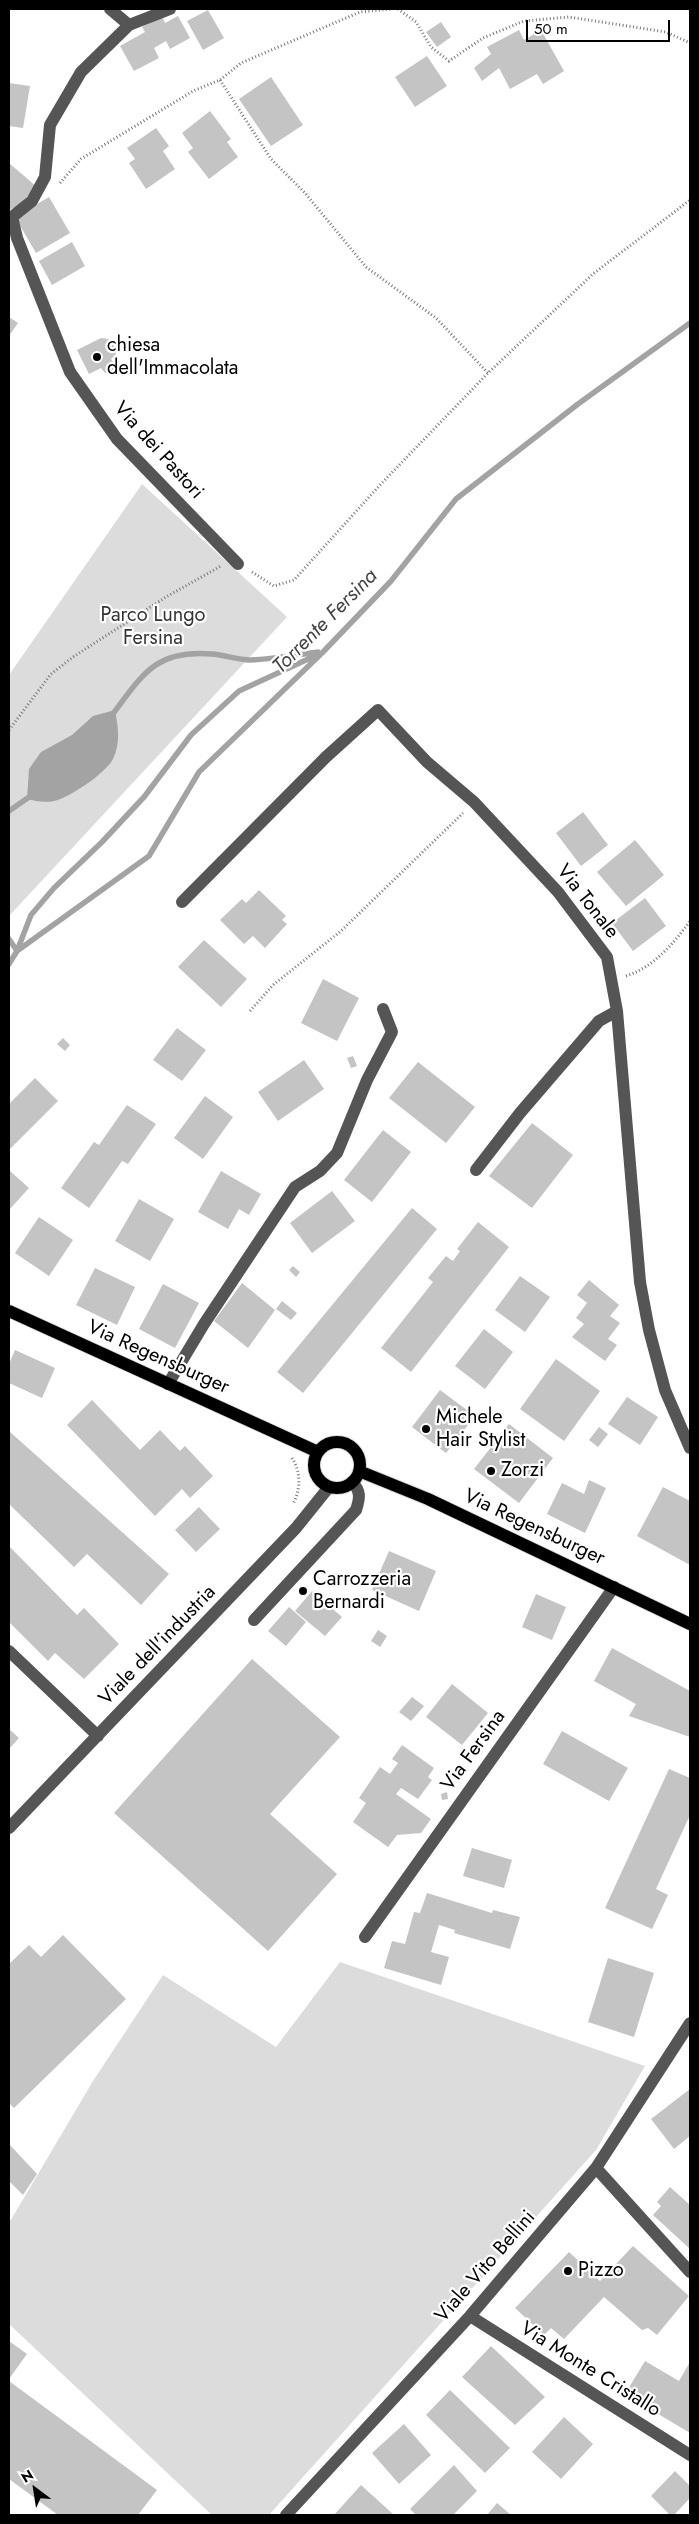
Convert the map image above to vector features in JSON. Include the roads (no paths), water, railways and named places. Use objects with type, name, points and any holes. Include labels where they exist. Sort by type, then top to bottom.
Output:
[{"type":"main road","name":"Via Regensburger","points":[[9,1310],[318,1452]]},
{"type":"main road","points":[[330,1443],[344,1443],[355,1452],[360,1465],[355,1477],[341,1488],[329,1487],[320,1481],[316,1474],[315,1459],[318,1452],[330,1443]]},
{"type":"main road","name":"Via Regensburger","points":[[355,1477],[428,1499],[614,1586],[690,1624]]},
{"type":"street","points":[[110,9],[129,25]]},
{"type":"street","points":[[10,216],[32,201],[45,177],[50,125],[81,72],[129,25],[170,9]]},
{"type":"street","name":"Via dei Pastori","points":[[10,216],[70,372],[117,439],[238,564]]},
{"type":"street","name":"Via Tonale","points":[[182,902],[326,757],[378,710],[427,762],[474,802],[558,892],[591,934],[606,957],[617,1011],[640,1282],[649,1330],[665,1390],[690,1448]]},
{"type":"street","points":[[168,1384],[204,1324],[295,1188],[320,1171],[337,1153],[367,1080],[392,1032],[383,1009]]},
{"type":"street","points":[[476,1170],[520,1114],[599,1021],[617,1011]]},
{"type":"street","points":[[254,1620],[356,1510],[360,1498],[355,1477]]},
{"type":"street","name":"Viale dell'industria","points":[[9,1828],[296,1528],[329,1487]]},
{"type":"street","name":"Via Fersina","points":[[365,1936],[614,1586]]},
{"type":"street","points":[[9,1651],[98,1736]]},
{"type":"street","name":"Viale Vito Bellini","points":[[286,2515],[470,2316],[596,2168],[690,2023]]},
{"type":"street","points":[[596,2168],[690,2272]]},
{"type":"street","name":"Via Monte Cristallo","points":[[470,2316],[690,2455]]},
{"type":"waterway","name":"Torrente Fersina","points":[[9,964],[17,951],[149,856],[199,772],[323,652],[391,581],[456,499],[578,404],[690,323]]},
{"type":"waterway","points":[[112,715],[142,676],[164,660],[177,656],[212,654],[250,660],[318,652]]},
{"type":"waterway","points":[[17,951],[31,915],[54,888],[102,842],[144,797],[191,735],[239,691],[319,654]]},
{"type":"waterway","points":[[9,811],[32,795]]},
{"type":"waterway","points":[[9,939],[17,951]]},
{"type":"place","name":"chiesa dell'Immacolata","points":[[97,357]]},
{"type":"place","name":"Michele Hair Stylist","points":[[426,1429]]},
{"type":"place","name":"Zorzi","points":[[491,1471]]},
{"type":"place","name":"Carrozzeria Bernardi","points":[[303,1591]]},
{"type":"place","name":"Pizzo","points":[[568,2271]]},
{"type":"park label","name":"Parco Lungo Fersina","points":[[153,628]]}]
